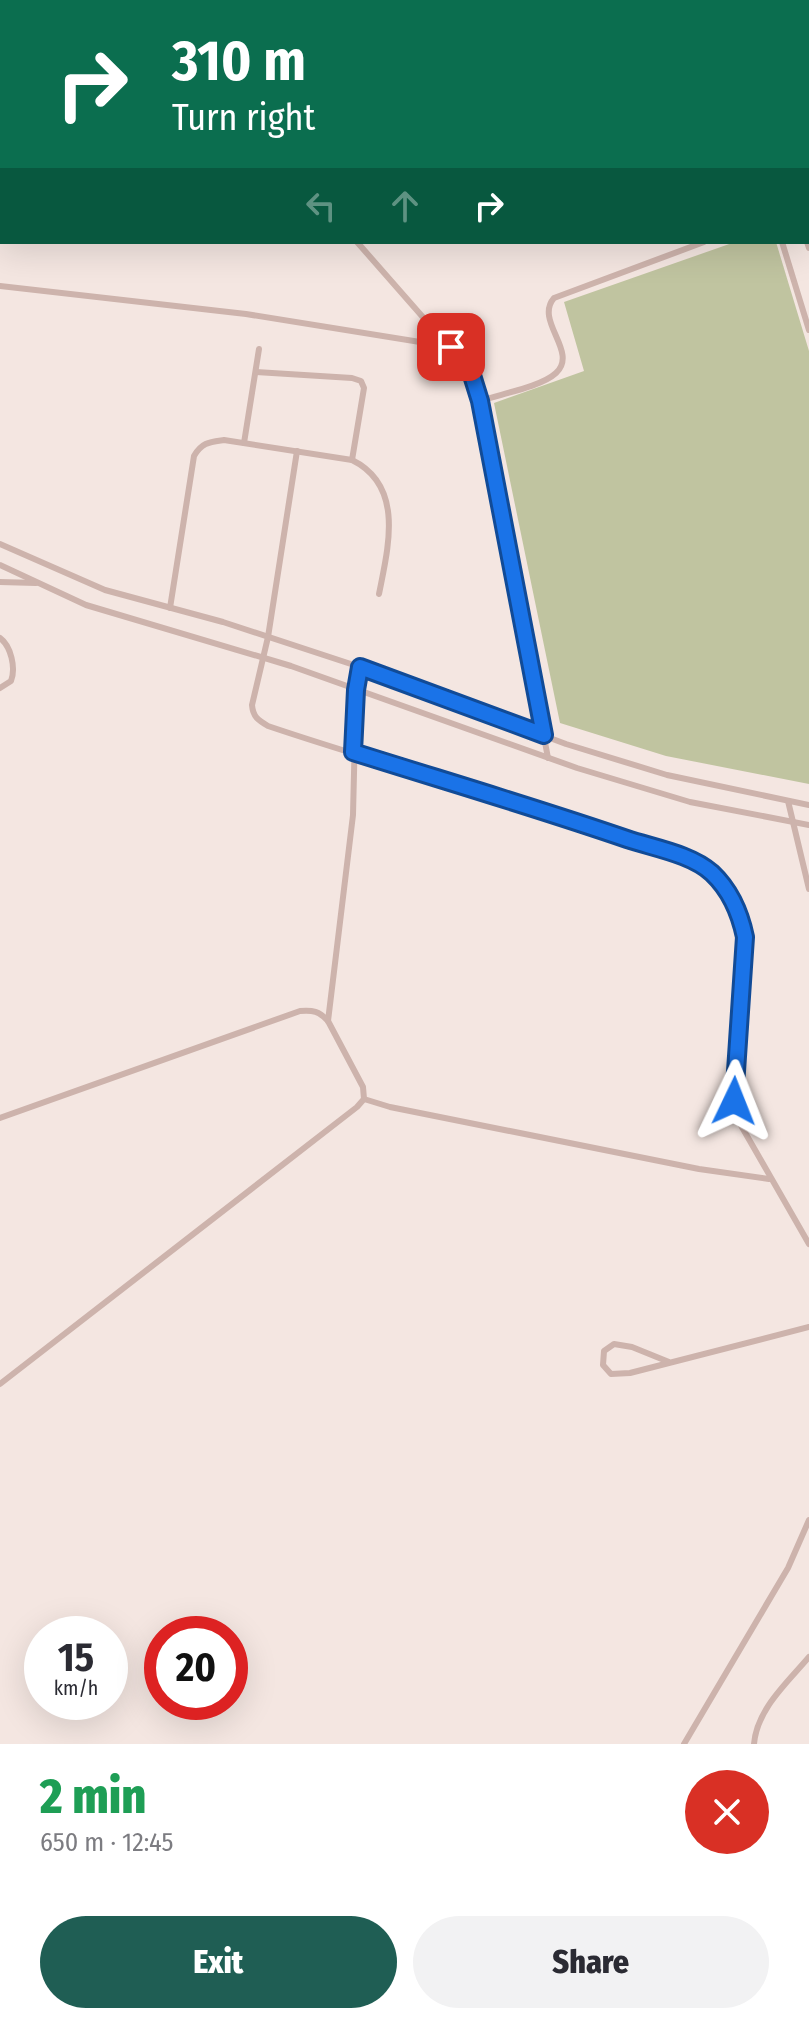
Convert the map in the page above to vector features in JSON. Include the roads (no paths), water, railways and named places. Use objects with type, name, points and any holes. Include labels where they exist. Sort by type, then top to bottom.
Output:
[{"type":"lane","points":[[359,244],[471,372],[480,401],[548,758]]},
{"type":"lane","points":[[480,401],[547,379],[562,365],[562,355],[547,314],[554,298],[699,244]]},
{"type":"lane","points":[[783,244],[809,330]]},
{"type":"lane","points":[[0,286],[246,314],[451,347]]},
{"type":"lane","points":[[244,443],[259,349]]},
{"type":"lane","points":[[256,372],[361,381],[364,388],[352,460]]},
{"type":"lane","points":[[170,608],[194,456],[200,446],[224,440],[352,460],[365,468],[378,481],[391,523],[379,594]]},
{"type":"lane","points":[[297,451],[268,637],[252,713],[268,726],[587,825],[695,862],[711,873],[729,894],[741,917],[745,937],[734,1101],[739,1122],[809,1244]]},
{"type":"lane","points":[[0,544],[105,590],[360,667],[544,735],[667,775],[809,805]]},
{"type":"lane","points":[[0,565],[86,605],[263,658],[548,758],[677,798],[809,825]]},
{"type":"lane","points":[[0,582],[40,583]]},
{"type":"lane","points":[[0,638],[8,646],[14,671],[11,681],[0,688]]},
{"type":"lane","points":[[328,1021],[353,815],[353,752],[360,667]]},
{"type":"lane","points":[[788,801],[809,889]]},
{"type":"lane","points":[[0,1118],[300,1011],[320,1012],[328,1021],[363,1087],[364,1099],[237,1202],[0,1384]]},
{"type":"lane","points":[[364,1099],[390,1107],[699,1169],[769,1179]]},
{"type":"lane","points":[[669,1362],[632,1347],[614,1344],[604,1351],[603,1365],[611,1374],[630,1373],[809,1327]]},
{"type":"lane","points":[[684,1744],[788,1568],[809,1520]]},
{"type":"lane","points":[[754,1744],[755,1729],[761,1716],[809,1657]]}]
